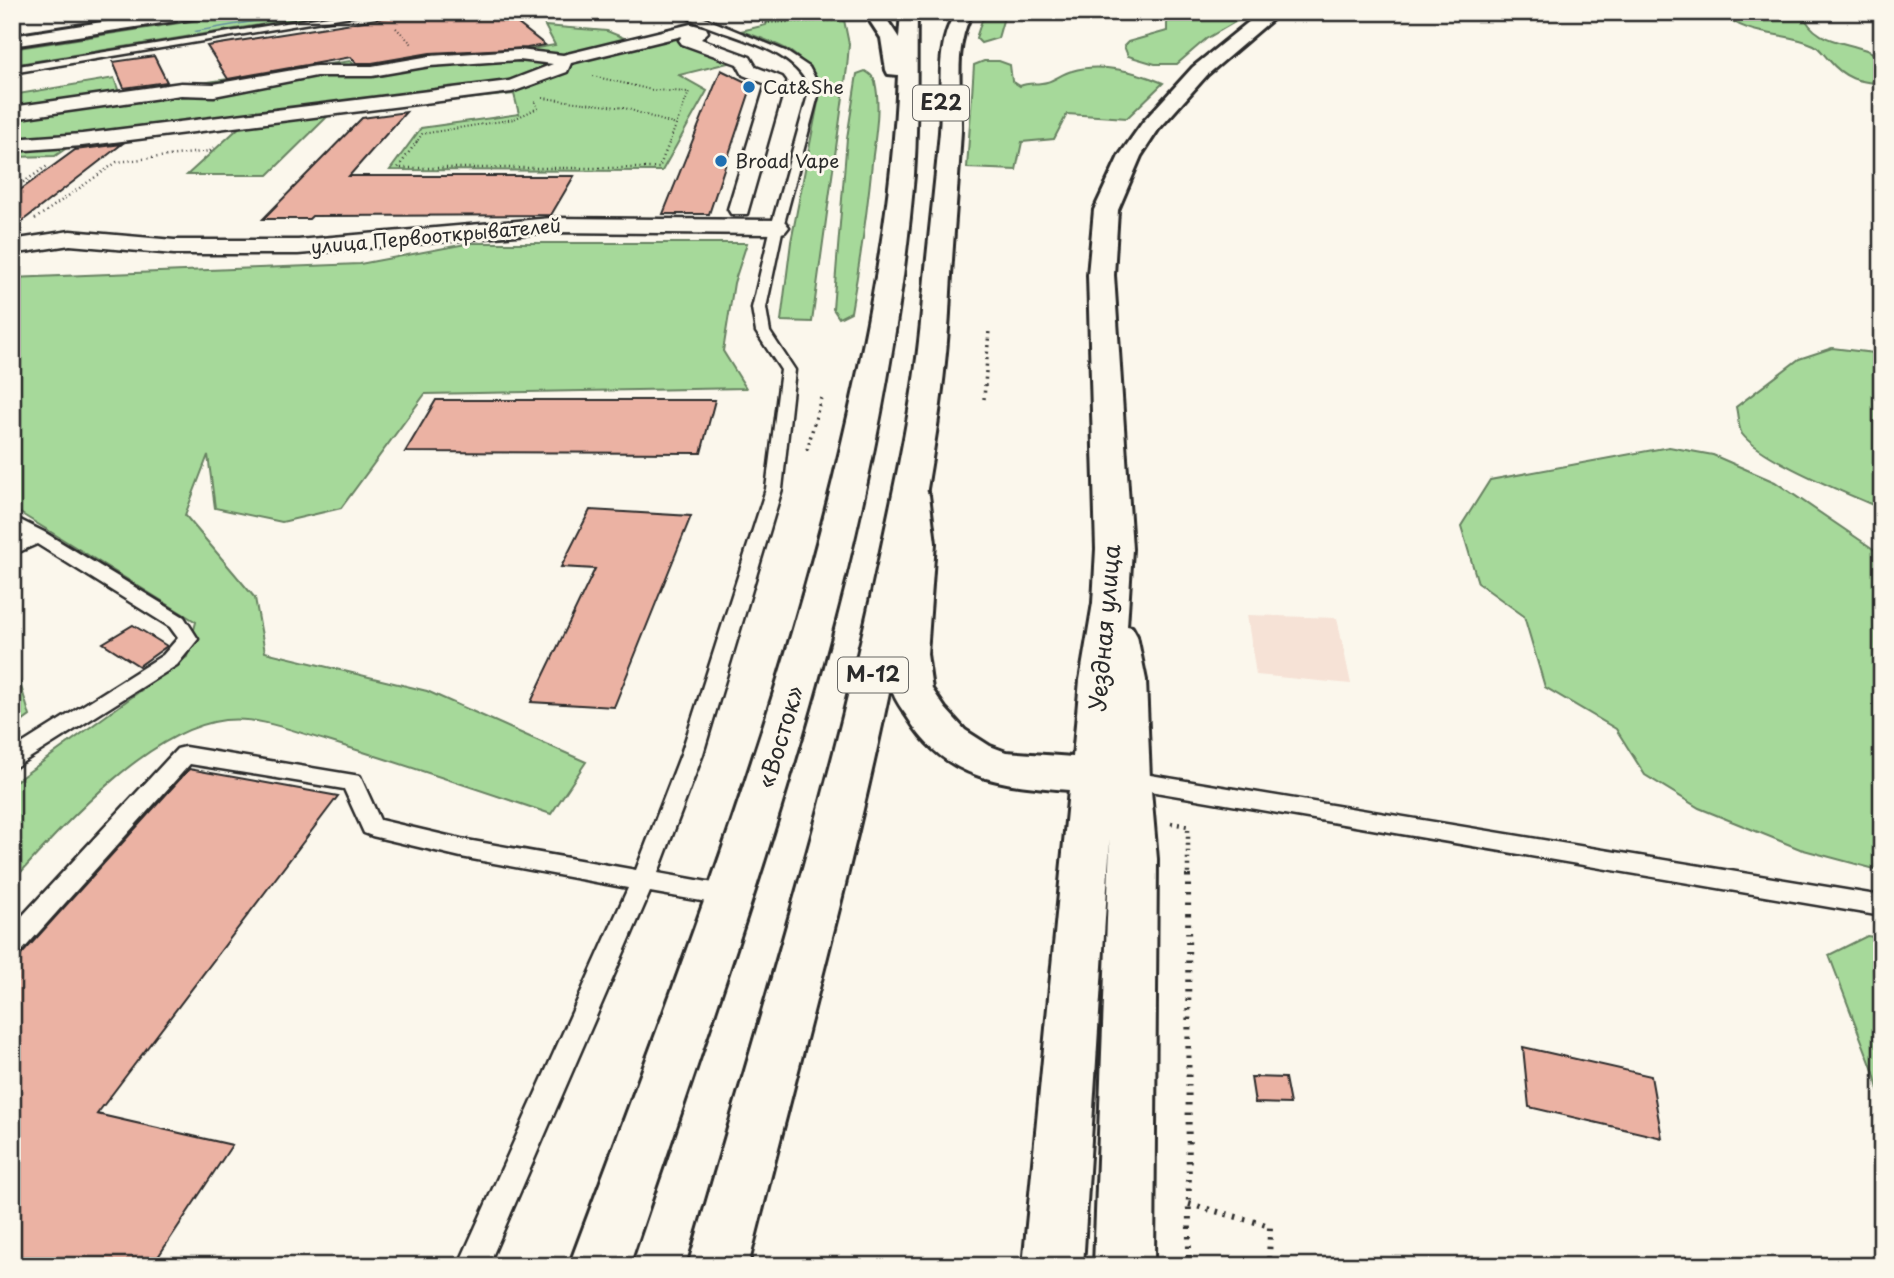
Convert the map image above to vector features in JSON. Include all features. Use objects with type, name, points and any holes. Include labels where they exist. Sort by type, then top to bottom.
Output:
[{"type":"main road","points":[[12,33],[152,12]]},
{"type":"main road","points":[[12,41],[203,12]]},
{"type":"main road","points":[[873,12],[886,27],[895,47],[895,124],[900,192]]},
{"type":"main road","points":[[900,192],[909,12]]},
{"type":"main road","name":"E22","points":[[939,12],[943,194]]},
{"type":"main road","points":[[943,194],[950,132],[953,34],[965,12]]},
{"type":"main road","name":"Уездная улица","points":[[1111,777],[1126,680],[1112,603],[1114,549],[1101,275],[1106,210],[1130,156],[1150,126],[1200,71],[1273,12]]},
{"type":"main road","name":"«Восток»","points":[[599,1266],[730,896],[808,645],[856,450],[900,192]]},
{"type":"main road","name":"М-12","points":[[718,1266],[844,796],[880,648],[911,487],[934,344],[943,194]]},
{"type":"main road","points":[[911,487],[917,543],[907,654],[912,691],[930,719],[950,741],[975,757],[1003,768],[1111,777]]},
{"type":"main road","points":[[1053,1266],[1111,777]]},
{"type":"main road","points":[[1111,777],[1134,859],[1124,1266]]},
{"type":"street","points":[[12,145],[82,140],[512,86],[562,64],[691,29],[700,32],[688,40],[744,61],[749,71],[776,81],[739,209]]},
{"type":"street","points":[[214,90],[316,71],[372,71],[430,61],[519,55],[562,64]]},
{"type":"street","points":[[12,113],[181,89],[368,104]]},
{"type":"street","name":"улица Первооткрывателей","points":[[14,245],[70,238],[174,247],[298,247],[551,225],[777,226]]},
{"type":"lane","points":[[12,71],[371,12]]},
{"type":"lane","points":[[473,1266],[644,879],[692,754],[774,489],[788,370],[763,332],[759,308],[777,226],[815,88],[806,69],[782,53],[682,12]]},
{"type":"lane","points":[[12,521],[177,622],[188,639],[170,660],[12,761]]},
{"type":"lane","points":[[12,550],[37,536]]},
{"type":"lane","points":[[12,944],[185,755],[352,782],[372,827],[461,848],[730,896]]},
{"type":"lane","points":[[1111,777],[1882,906]]},
{"type":"path","points":[[705,23],[849,20]]},
{"type":"path","points":[[562,64],[652,90],[689,92],[676,125],[659,168],[398,168],[422,134],[514,119],[538,108],[534,97],[625,108],[676,125]]},
{"type":"path","points":[[34,220],[117,162],[210,151],[241,120]]},
{"type":"path","points":[[984,399],[989,330]]},
{"type":"path","points":[[807,450],[822,394]]},
{"type":"path","points":[[1189,1205],[1270,1227],[1269,1266]]},
{"type":"shaded area","points":[[1247,615],[1337,618],[1351,684],[1256,675]]},
{"type":"green space","points":[[250,12],[340,12],[12,65],[12,49]]},
{"type":"green space","points":[[773,12],[863,12],[869,18],[844,20],[849,44],[847,68],[812,322],[781,321],[791,242],[821,87],[797,56],[778,45],[741,31],[766,25]]},
{"type":"green space","points":[[1176,12],[1252,12],[1206,39],[1177,64],[1155,64],[1128,56],[1124,46],[1128,42],[1167,31],[1167,18]]},
{"type":"green space","points":[[1722,12],[1802,12],[1808,24],[1827,38],[1861,48],[1882,59],[1882,83],[1852,78],[1840,71],[1814,45],[1742,26]]},
{"type":"green space","points":[[1004,17],[998,38],[981,43],[976,38],[982,20]]},
{"type":"green space","points":[[545,26],[607,31],[641,45],[674,38],[732,62],[679,75],[707,91],[662,171],[390,170],[421,128],[519,114],[514,94],[331,113],[268,175],[187,175],[244,123],[74,143],[55,156],[12,157],[12,95],[114,78],[120,95],[350,61],[361,70],[413,61],[383,31],[483,37],[502,54],[555,45]]},
{"type":"green space","points":[[984,61],[999,61],[1010,65],[1012,81],[1020,86],[1047,82],[1083,68],[1130,72],[1163,83],[1127,118],[1067,114],[1054,139],[1022,142],[1016,170],[967,168],[974,65]]},
{"type":"green space","points":[[865,71],[875,82],[876,133],[851,312],[839,318],[833,309],[847,138],[857,74]]},
{"type":"green space","points":[[471,243],[747,243],[734,283],[723,351],[746,388],[425,394],[341,508],[282,522],[215,508],[208,455],[185,515],[255,598],[265,652],[427,691],[586,762],[551,814],[277,726],[251,720],[225,720],[196,727],[166,741],[137,761],[81,809],[12,882],[12,784],[187,657],[196,622],[12,508],[12,278],[360,264]]},
{"type":"green space","points":[[1832,348],[1882,354],[1882,509],[1807,476],[1768,455],[1752,444],[1740,428],[1736,407],[1799,359]]},
{"type":"green space","points":[[1669,447],[1713,455],[1775,482],[1882,555],[1882,871],[1800,849],[1699,808],[1645,775],[1616,729],[1545,687],[1524,616],[1478,583],[1461,526],[1490,480]]},
{"type":"green space","points":[[12,668],[16,670],[30,716],[12,729]]},
{"type":"green space","points":[[1867,936],[1882,938],[1882,1106],[1874,1073],[1829,955]]},
{"type":"building","points":[[421,12],[503,12],[545,45],[430,53],[372,63],[356,63],[351,57],[228,79],[207,46]]},
{"type":"building","points":[[154,56],[167,82],[124,88],[113,62]]},
{"type":"building","points":[[721,70],[752,85],[709,214],[663,214]]},
{"type":"building","points":[[406,112],[349,176],[574,176],[551,215],[312,216],[309,219],[263,219],[362,118]]},
{"type":"building","points":[[122,144],[12,229],[12,196],[75,150]]},
{"type":"building","points":[[436,400],[715,400],[701,453],[405,452]]},
{"type":"building","points":[[590,510],[691,516],[614,707],[531,702],[595,569],[561,567]]},
{"type":"building","points":[[133,625],[167,646],[139,666],[103,643]]},
{"type":"building","points":[[189,769],[338,796],[97,1114],[232,1145],[152,1266],[12,1266],[12,965]]},
{"type":"building","points":[[1523,1047],[1651,1076],[1662,1138],[1529,1107]]},
{"type":"building","points":[[1251,1077],[1285,1078],[1290,1104],[1255,1103]]},
{"type":"waterway","points":[[196,31],[310,12]]},
{"type":"place","name":"Cat&She","points":[[749,87]]},
{"type":"place","name":"Broad Vape","points":[[721,161]]}]
